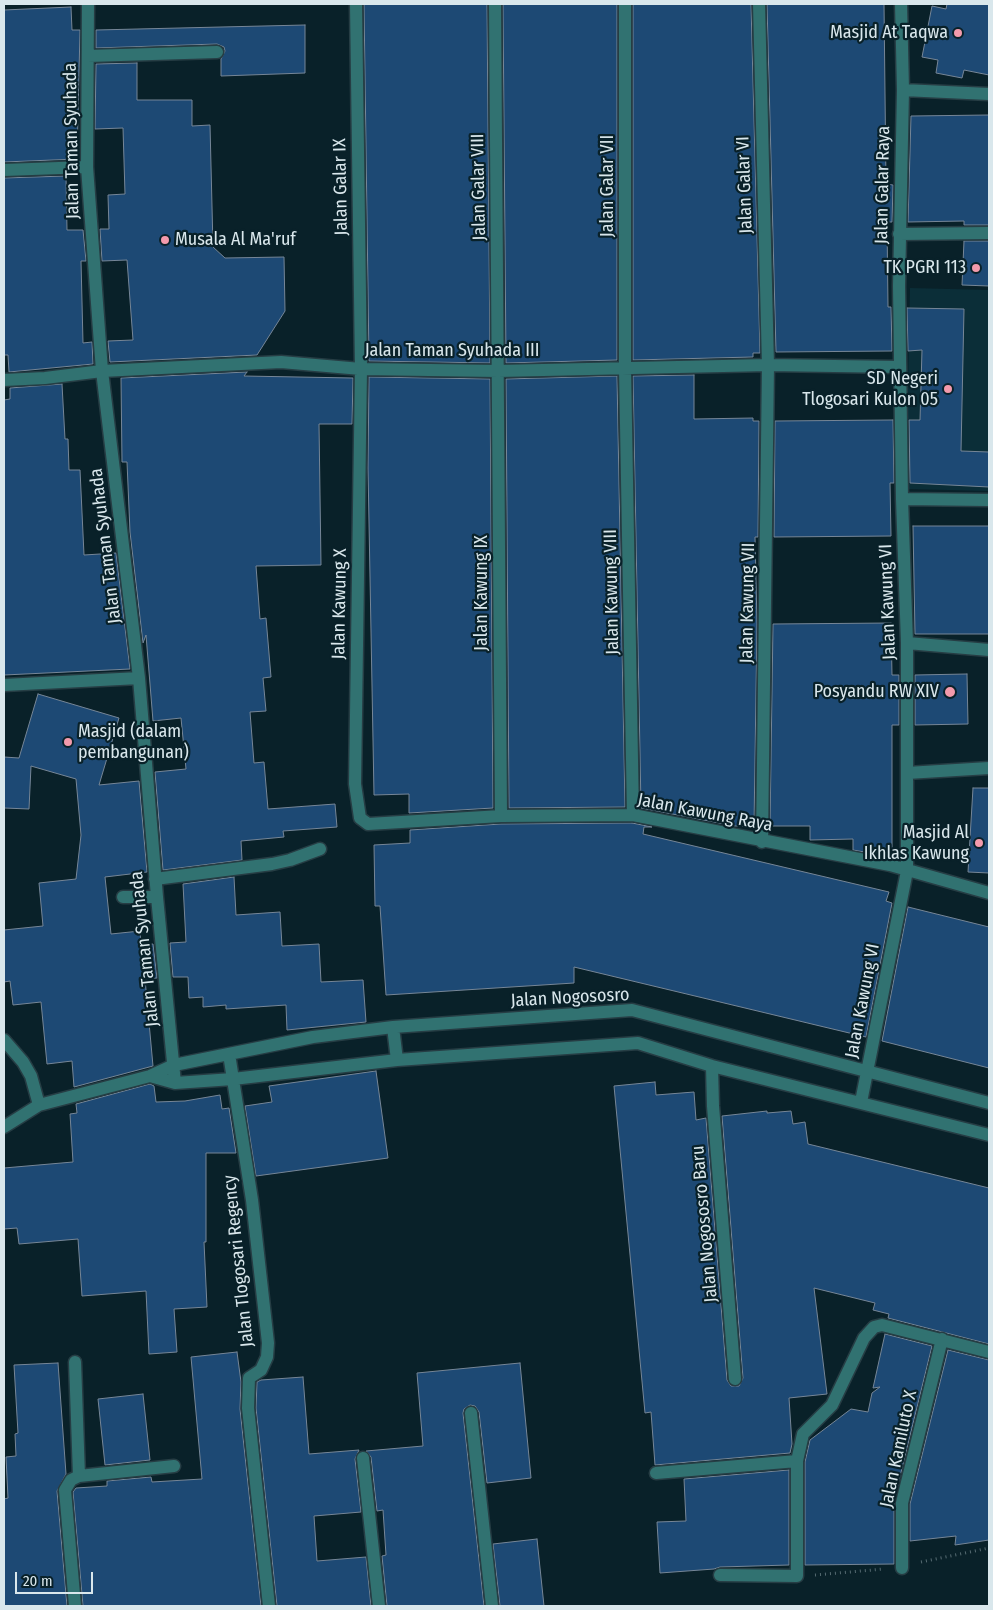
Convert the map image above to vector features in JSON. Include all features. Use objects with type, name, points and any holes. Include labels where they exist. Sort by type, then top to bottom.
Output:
[{"type":"street","name":"Jalan Taman Syuhada","points":[[88,4],[87,168],[102,371],[139,678],[156,897],[175,1083]]},
{"type":"street","name":"Jalan Galar IX","points":[[356,4],[361,369]]},
{"type":"street","name":"Jalan Galar VIII","points":[[495,4],[498,371]]},
{"type":"street","name":"Jalan Galar VII","points":[[625,4],[625,368]]},
{"type":"street","name":"Jalan Galar VI","points":[[759,4],[768,365]]},
{"type":"street","name":"Jalan Galar Raya","points":[[900,367],[899,234],[903,90],[901,4]]},
{"type":"street","points":[[88,56],[217,52]]},
{"type":"street","points":[[903,90],[989,94]]},
{"type":"street","points":[[4,170],[87,168]]},
{"type":"street","points":[[899,234],[989,233]]},
{"type":"street","name":"Jalan Taman Syuhada III","points":[[4,380],[46,378],[102,371],[281,362],[361,369],[498,371],[768,365],[900,367]]},
{"type":"street","name":"Jalan Kawung VII","points":[[762,842],[768,365]]},
{"type":"street","name":"Jalan Kawung VI","points":[[861,1102],[907,871],[907,643],[900,367]]},
{"type":"street","name":"Jalan Kawung VIII","points":[[625,368],[633,815]]},
{"type":"street","name":"Jalan Kawung X","points":[[361,369],[355,784],[360,818],[368,824],[378,824]]},
{"type":"street","name":"Jalan Kawung IX","points":[[498,371],[501,816]]},
{"type":"street","points":[[902,499],[989,500]]},
{"type":"street","points":[[907,643],[989,650]]},
{"type":"street","points":[[4,685],[139,678]]},
{"type":"street","points":[[907,773],[989,768]]},
{"type":"street","name":"Jalan Kawung Raya","points":[[378,824],[501,816],[633,815],[762,842],[890,865],[989,892]]},
{"type":"street","points":[[155,879],[272,864],[320,850]]},
{"type":"street","points":[[123,897],[156,897]]},
{"type":"street","name":"Jalan Nogososro","points":[[4,1127],[38,1105],[150,1076],[174,1065],[314,1037],[393,1027],[632,1010],[989,1103]]},
{"type":"street","points":[[393,1027],[397,1060]]},
{"type":"street","points":[[4,1040],[24,1062],[33,1084],[38,1105]]},
{"type":"street","points":[[150,1076],[175,1083],[233,1079],[397,1060],[638,1043],[712,1066],[989,1135]]},
{"type":"street","name":"Jalan Tlogosari Regency","points":[[229,1054],[252,1200],[268,1343],[267,1356],[261,1370],[249,1378],[248,1408],[269,1606]]},
{"type":"street","name":"Jalan Nogososro Baru","points":[[712,1066],[713,1106],[735,1379]]},
{"type":"street","points":[[720,1575],[797,1576],[797,1461],[803,1434],[832,1405],[864,1338],[874,1327],[882,1325],[989,1352]]},
{"type":"street","name":"Jalan Kamiluto X","points":[[902,1568],[902,1503],[942,1339]]},
{"type":"street","points":[[75,1362],[79,1476]]},
{"type":"street","points":[[471,1413],[492,1606]]},
{"type":"street","points":[[363,1458],[379,1606]]},
{"type":"street","points":[[656,1473],[797,1461]]},
{"type":"street","points":[[75,1606],[65,1490],[71,1480],[79,1476],[174,1466]]},
{"type":"shaded area","name":"SD Negeri Tlogosari Kulon 05","points":[[910,288],[989,290],[989,491],[906,489]]},
{"type":"building","points":[[364,4],[487,4],[490,363],[369,361]]},
{"type":"building","points":[[503,4],[617,4],[617,360],[506,363]]},
{"type":"building","points":[[633,4],[751,4],[760,353],[753,353],[753,357],[633,360]]},
{"type":"building","points":[[767,4],[884,4],[886,184],[893,185],[892,222],[887,222],[888,307],[891,307],[892,351],[776,352]]},
{"type":"building","name":"Masjid At Taqwa","points":[[947,4],[989,4],[989,75],[964,70],[962,78],[936,73],[938,60],[922,57],[932,6],[946,9]]},
{"type":"building","points":[[71,7],[72,30],[80,30],[77,159],[4,162],[4,10]]},
{"type":"building","points":[[305,25],[305,73],[221,76],[221,59],[225,51],[224,47],[217,44],[96,48],[96,30]]},
{"type":"building","points":[[137,63],[137,100],[192,100],[192,126],[210,125],[213,247],[225,258],[284,257],[285,311],[257,355],[110,362],[108,341],[133,340],[127,260],[102,261],[100,229],[109,229],[108,195],[125,194],[123,128],[95,129],[96,64]]},
{"type":"building","points":[[989,115],[989,225],[964,225],[964,221],[908,222],[911,116]]},
{"type":"building","points":[[66,176],[67,230],[83,230],[86,261],[81,261],[83,343],[92,342],[93,364],[9,372],[8,355],[4,355],[4,178]]},
{"type":"building","name":"TK PGRI 113","points":[[964,241],[989,241],[989,286],[962,285]]},
{"type":"building","points":[[907,308],[964,309],[961,451],[989,452],[989,487],[910,483],[909,420],[920,420],[922,350],[908,351]]},
{"type":"building","points":[[247,372],[244,376],[353,378],[352,424],[319,424],[321,565],[256,566],[260,619],[266,618],[271,677],[263,678],[266,711],[250,712],[254,763],[264,762],[268,809],[335,804],[337,827],[283,831],[284,837],[241,841],[242,860],[163,870],[155,772],[186,769],[181,718],[153,721],[146,635],[143,643],[130,532],[127,462],[122,462],[121,378]]},
{"type":"building","points":[[694,375],[694,419],[753,418],[753,421],[759,421],[758,537],[755,537],[757,624],[754,826],[735,826],[641,808],[633,376]]},
{"type":"building","points":[[617,376],[625,807],[509,808],[506,379]]},
{"type":"building","points":[[369,377],[490,379],[493,808],[409,813],[409,794],[374,795],[368,468]]},
{"type":"building","points":[[62,384],[65,439],[68,439],[69,470],[80,470],[84,555],[116,553],[130,669],[4,675],[4,400],[10,399],[10,388]]},
{"type":"building","points":[[893,420],[894,483],[890,483],[891,536],[774,537],[775,421]]},
{"type":"building","points":[[913,526],[989,526],[989,634],[915,634]]},
{"type":"building","points":[[891,623],[892,675],[899,675],[899,725],[892,725],[892,852],[870,853],[853,850],[853,839],[810,840],[810,826],[770,826],[773,624]]},
{"type":"building","points":[[967,674],[968,724],[915,725],[915,675]]},
{"type":"building","points":[[38,694],[119,718],[99,785],[139,781],[147,872],[105,877],[111,934],[140,931],[141,945],[153,944],[157,978],[145,979],[153,1066],[74,1087],[72,1061],[47,1064],[41,1002],[13,1005],[10,981],[4,982],[4,930],[43,926],[39,883],[76,879],[81,835],[76,779],[31,766],[29,809],[4,808],[4,757],[19,758]]},
{"type":"building","name":"Masjid Al Ikhlas Kawung","points":[[973,788],[989,788],[989,873],[968,872]]},
{"type":"building","points":[[632,823],[652,827],[644,827],[643,834],[889,892],[886,901],[892,903],[866,1037],[574,967],[574,983],[386,995],[380,906],[375,906],[374,845],[410,843],[410,830],[501,824]]},
{"type":"building","points":[[234,877],[236,915],[280,912],[282,946],[319,944],[321,982],[363,980],[366,1022],[287,1030],[286,1005],[226,1009],[226,1005],[203,1007],[203,997],[189,998],[188,977],[173,977],[170,943],[186,942],[183,884]]},
{"type":"building","points":[[908,907],[989,927],[989,1068],[882,1041]]},
{"type":"building","points":[[376,1071],[388,1158],[256,1176],[245,1106],[272,1102],[269,1086]]},
{"type":"building","points":[[655,1082],[656,1095],[694,1092],[696,1120],[706,1118],[727,1380],[731,1386],[739,1386],[743,1378],[722,1116],[767,1111],[767,1113],[791,1111],[793,1124],[805,1122],[808,1144],[989,1188],[989,1344],[888,1318],[889,1314],[873,1310],[875,1303],[814,1288],[827,1394],[789,1398],[792,1444],[790,1453],[655,1465],[651,1412],[645,1413],[614,1086]]},
{"type":"building","points":[[150,1084],[154,1086],[156,1102],[185,1101],[220,1095],[222,1109],[229,1108],[236,1153],[206,1153],[206,1242],[204,1242],[207,1307],[174,1309],[177,1352],[149,1354],[146,1291],[82,1296],[78,1239],[19,1244],[17,1228],[4,1229],[4,1168],[73,1162],[70,1114],[77,1113],[76,1104]]},
{"type":"building","points":[[885,1334],[932,1346],[894,1501],[894,1564],[805,1565],[805,1462],[810,1440],[851,1409],[868,1412],[872,1393],[880,1387],[873,1388]]},
{"type":"building","points":[[948,1350],[989,1360],[989,1540],[955,1545],[956,1536],[910,1541],[910,1504]]},
{"type":"building","points":[[237,1352],[241,1382],[240,1409],[261,1606],[83,1606],[73,1492],[76,1488],[107,1486],[107,1481],[151,1477],[152,1482],[202,1479],[191,1357]]},
{"type":"building","points":[[58,1363],[66,1474],[57,1491],[67,1606],[4,1606],[4,1499],[8,1498],[6,1457],[16,1456],[15,1434],[18,1433],[14,1365]]},
{"type":"building","points":[[520,1363],[531,1478],[487,1483],[479,1412],[475,1406],[470,1405],[464,1409],[463,1413],[484,1606],[387,1606],[382,1556],[386,1555],[383,1510],[377,1511],[371,1457],[366,1451],[423,1446],[417,1373]]},
{"type":"building","points":[[303,1377],[309,1454],[359,1450],[355,1459],[361,1512],[314,1516],[317,1561],[366,1557],[371,1606],[277,1606],[256,1408],[257,1382],[261,1380]]},
{"type":"building","points":[[143,1394],[150,1460],[105,1465],[98,1399]]},
{"type":"building","points":[[789,1470],[789,1565],[720,1567],[660,1573],[657,1522],[686,1521],[684,1479]]},
{"type":"building","points":[[537,1539],[544,1606],[500,1606],[493,1544]]},
{"type":"place","name":"Masjid At Taqwa","points":[[958,33]]},
{"type":"place","name":"Musala Al Ma'ruf","points":[[165,240]]},
{"type":"place","name":"TK PGRI 113","points":[[976,268]]},
{"type":"place","name":"SD Negeri Tlogosari Kulon 05","points":[[948,389]]},
{"type":"place","name":"Posyandu RW XIV","points":[[950,692]]},
{"type":"place","name":"Masjid (dalam pembangunan)","points":[[68,742]]},
{"type":"place","name":"Masjid Al Ikhlas Kawung","points":[[979,843]]}]
